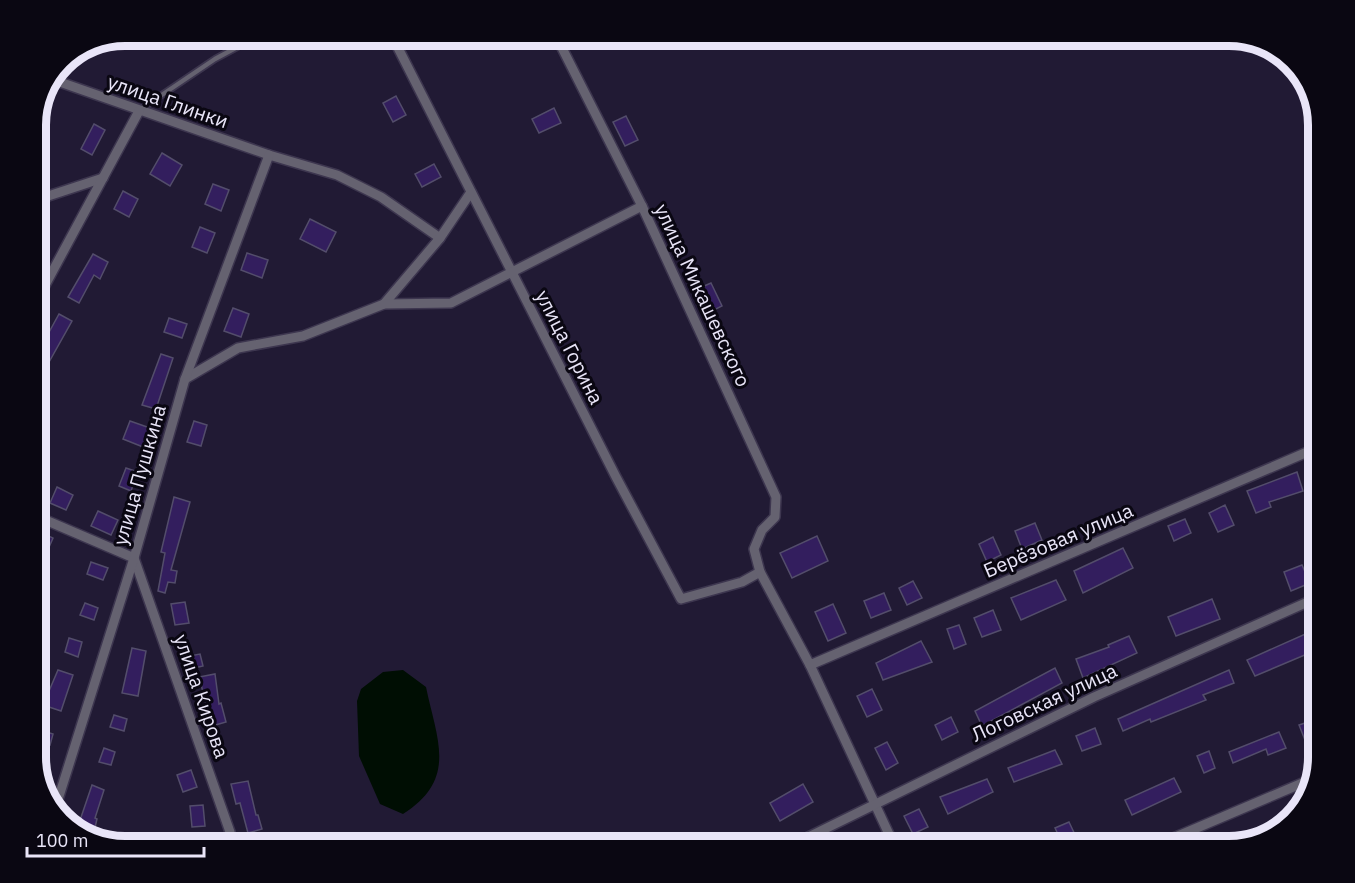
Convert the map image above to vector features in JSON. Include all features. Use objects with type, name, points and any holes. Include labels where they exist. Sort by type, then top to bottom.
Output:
[{"type":"street","name":"улица Горина","points":[[397,46],[681,599],[742,582],[760,572]]},
{"type":"street","name":"улица Микашевского","points":[[561,46],[642,206],[776,497],[775,517],[762,530],[754,549],[760,572]]},
{"type":"street","name":"улица Глинки","points":[[60,82],[269,155],[337,175],[381,197],[440,238]]},
{"type":"street","points":[[47,282],[139,111]]},
{"type":"street","name":"улица Пушкина","points":[[58,799],[134,558],[185,379],[269,155]]},
{"type":"street","points":[[47,196],[103,178]]},
{"type":"street","points":[[384,304],[440,238],[471,192]]},
{"type":"street","points":[[185,379],[238,348],[303,336],[384,304],[451,303],[642,206]]},
{"type":"street","name":"Берёзовая улица","points":[[810,665],[1308,452]]},
{"type":"street","points":[[47,521],[134,558]]},
{"type":"street","name":"улица Кирова","points":[[134,558],[230,836]]},
{"type":"street","points":[[760,572],[810,665],[890,836]]},
{"type":"street","name":"Логовская улица","points":[[810,836],[1094,697],[1308,602]]},
{"type":"street","points":[[1178,836],[1304,782]]},
{"type":"lane","points":[[139,111],[215,59],[239,46]]},
{"type":"shaded area","points":[[403,670],[426,687],[435,724],[439,757],[437,772],[431,787],[420,801],[403,814],[380,804],[359,756],[357,701],[361,689],[383,672]]},
{"type":"building","points":[[396,96],[406,115],[393,122],[383,103]]},
{"type":"building","points":[[554,108],[561,123],[539,133],[532,119]]},
{"type":"building","points":[[626,116],[638,140],[625,146],[613,122]]},
{"type":"building","points":[[94,124],[105,130],[92,155],[81,149]]},
{"type":"building","points":[[162,153],[182,165],[170,186],[150,174]]},
{"type":"building","points":[[434,164],[441,177],[422,187],[415,174]]},
{"type":"building","points":[[213,184],[229,190],[221,211],[205,204]]},
{"type":"building","points":[[123,191],[138,199],[129,217],[114,209]]},
{"type":"building","points":[[310,219],[336,232],[326,252],[300,239]]},
{"type":"building","points":[[200,227],[215,233],[207,253],[192,247]]},
{"type":"building","points":[[247,253],[268,260],[262,278],[241,270]]},
{"type":"building","points":[[93,254],[108,262],[100,279],[94,275],[79,303],[68,297]]},
{"type":"building","points":[[711,283],[722,306],[706,314],[695,290]]},
{"type":"building","points":[[233,308],[249,314],[241,337],[224,331]]},
{"type":"building","points":[[59,314],[72,321],[49,362],[47,361],[47,336]]},
{"type":"building","points":[[169,318],[187,324],[182,338],[164,332]]},
{"type":"building","points":[[161,354],[173,358],[156,409],[142,405]]},
{"type":"building","points":[[130,421],[150,428],[143,447],[123,439]]},
{"type":"building","points":[[194,421],[207,425],[201,446],[187,442]]},
{"type":"building","points":[[126,468],[138,472],[131,491],[119,486]]},
{"type":"building","points":[[1297,472],[1303,491],[1269,502],[1271,507],[1256,513],[1247,491]]},
{"type":"building","points":[[57,487],[73,495],[66,510],[50,503]]},
{"type":"building","points":[[174,497],[190,502],[171,570],[177,571],[175,583],[168,582],[165,593],[158,591],[165,553],[161,552]]},
{"type":"building","points":[[1225,505],[1234,525],[1218,532],[1209,513]]},
{"type":"building","points":[[98,511],[118,520],[111,535],[91,526]]},
{"type":"building","points":[[1185,519],[1191,533],[1174,541],[1168,526]]},
{"type":"building","points":[[1035,523],[1042,540],[1022,549],[1015,531]]},
{"type":"building","points":[[47,535],[53,538],[47,552]]},
{"type":"building","points":[[817,536],[828,561],[792,578],[780,553]]},
{"type":"building","points":[[993,537],[1001,555],[987,562],[979,544]]},
{"type":"building","points":[[1123,548],[1133,568],[1083,593],[1074,571]]},
{"type":"building","points":[[91,562],[108,568],[103,580],[87,574]]},
{"type":"building","points":[[1302,565],[1308,584],[1291,591],[1284,572]]},
{"type":"building","points":[[1056,580],[1066,600],[1021,620],[1011,598]]},
{"type":"building","points":[[913,581],[922,598],[907,605],[899,588]]},
{"type":"building","points":[[884,593],[891,610],[871,618],[864,601]]},
{"type":"building","points":[[1212,599],[1220,619],[1176,636],[1168,617]]},
{"type":"building","points":[[185,602],[189,623],[175,625],[171,604]]},
{"type":"building","points":[[85,603],[98,608],[94,620],[80,615]]},
{"type":"building","points":[[833,604],[846,633],[828,641],[815,612]]},
{"type":"building","points":[[993,610],[1001,630],[982,637],[974,618]]},
{"type":"building","points":[[959,625],[966,644],[954,649],[947,629]]},
{"type":"building","points":[[1308,633],[1308,654],[1255,676],[1247,660]]},
{"type":"building","points":[[1129,636],[1137,653],[1083,678],[1076,659],[1109,647],[1108,645]]},
{"type":"building","points":[[69,638],[82,642],[78,657],[65,652]]},
{"type":"building","points":[[921,641],[932,662],[883,680],[876,663]]},
{"type":"building","points":[[132,648],[146,651],[138,696],[122,693]]},
{"type":"building","points":[[200,654],[203,666],[186,670],[184,657]]},
{"type":"building","points":[[1055,668],[1062,683],[982,726],[975,711]]},
{"type":"building","points":[[58,670],[73,675],[61,711],[47,706],[47,696]]},
{"type":"building","points":[[1229,670],[1234,683],[1203,695],[1206,700],[1123,731],[1118,719]]},
{"type":"building","points":[[215,674],[219,704],[221,703],[226,722],[212,726],[199,677]]},
{"type":"building","points":[[872,689],[882,710],[867,717],[857,696]]},
{"type":"building","points":[[114,715],[127,719],[124,731],[110,727]]},
{"type":"building","points":[[951,717],[958,732],[942,740],[935,725]]},
{"type":"building","points":[[1308,722],[1308,739],[1305,740],[1299,725]]},
{"type":"building","points":[[1095,728],[1101,744],[1082,751],[1076,736]]},
{"type":"building","points":[[47,732],[53,734],[50,745],[47,744]]},
{"type":"building","points":[[1279,732],[1286,748],[1268,755],[1266,749],[1233,763],[1229,752]]},
{"type":"building","points":[[887,742],[898,763],[886,770],[875,748]]},
{"type":"building","points":[[104,748],[115,752],[111,765],[99,762]]},
{"type":"building","points":[[1055,750],[1062,764],[1014,782],[1008,768]]},
{"type":"building","points":[[1209,751],[1215,768],[1204,773],[1197,756]]},
{"type":"building","points":[[191,770],[197,787],[183,792],[177,775]]},
{"type":"building","points":[[1174,778],[1181,792],[1132,815],[1125,800]]},
{"type":"building","points":[[987,779],[993,792],[948,814],[940,797]]},
{"type":"building","points":[[248,781],[256,815],[258,815],[262,829],[248,833],[240,803],[236,804],[231,784]]},
{"type":"building","points":[[803,784],[813,802],[780,821],[770,803]]},
{"type":"building","points":[[92,785],[104,790],[95,818],[97,819],[94,830],[80,821]]},
{"type":"building","points":[[203,805],[205,826],[192,827],[190,806]]},
{"type":"building","points":[[919,809],[928,827],[913,834],[904,816]]},
{"type":"building","points":[[1069,822],[1076,836],[1059,836],[1055,828]]}]
